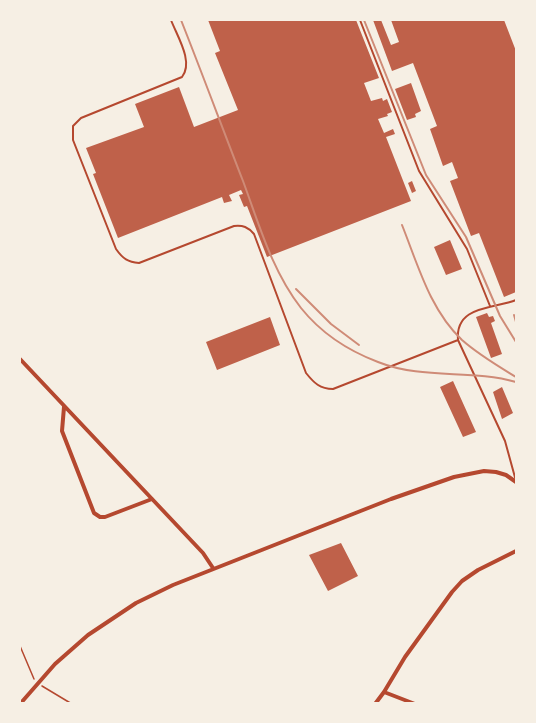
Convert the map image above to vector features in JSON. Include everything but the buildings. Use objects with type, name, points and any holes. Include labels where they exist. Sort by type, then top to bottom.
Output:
[{"type":"street","points":[[20,359],[203,553],[213,568]]},
{"type":"street","points":[[64,407],[62,431],[94,513],[105,517],[152,499]]},
{"type":"street","points":[[20,704],[74,646],[123,610],[157,592],[391,499],[454,477],[484,471],[506,475],[516,482]]},
{"type":"street","points":[[375,704],[405,657],[462,581],[478,570],[516,551]]},
{"type":"street","points":[[384,692],[415,704]]},
{"type":"lane","points":[[171,20],[186,59],[187,67],[182,77],[81,118],[73,126],[73,140],[116,249],[122,258],[139,263],[234,226],[241,225],[248,228],[254,234],[306,373],[323,389],[333,389],[458,340]]},
{"type":"lane","points":[[360,20],[420,171],[467,249],[490,306]]},
{"type":"lane","points":[[516,300],[472,312],[461,325],[458,340],[501,432],[516,482]]},
{"type":"path","points":[[20,646],[37,684]]},
{"type":"path","points":[[42,687],[72,704]]},
{"type":"railway","points":[[181,20],[267,247],[282,279],[309,317],[346,347],[378,362],[412,371],[482,376],[516,382]]},
{"type":"railway","points":[[364,20],[426,175],[466,237],[500,316],[516,342]]},
{"type":"railway","points":[[402,225],[426,286],[441,315],[462,340],[475,351],[516,377]]},
{"type":"railway","points":[[296,289],[331,324],[359,345]]},
{"type":"railway","points":[[514,315],[516,322]]}]
